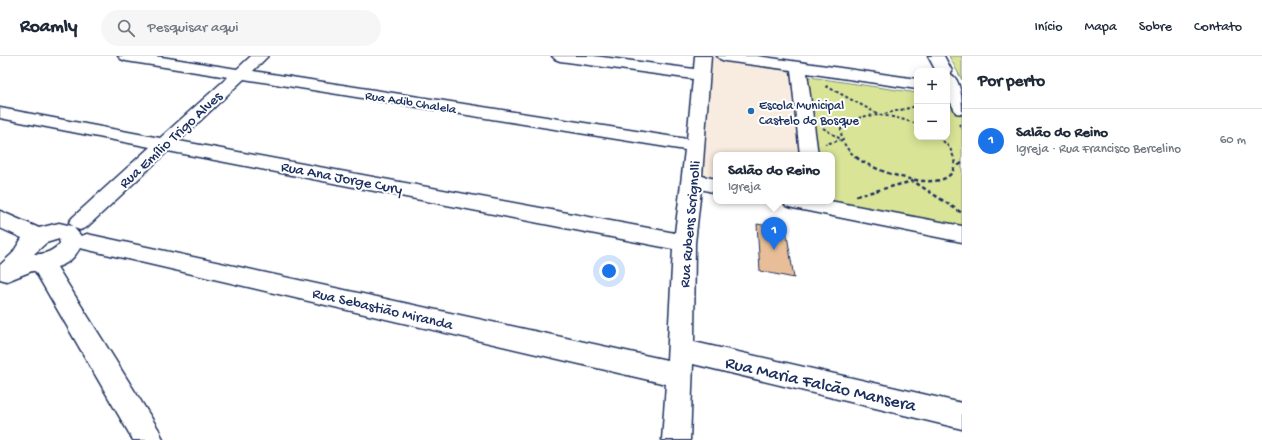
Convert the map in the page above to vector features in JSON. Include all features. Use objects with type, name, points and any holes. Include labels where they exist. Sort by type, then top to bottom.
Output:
[{"type":"street","name":"Rua Adib Chalela","points":[[126,56],[695,146]]},
{"type":"street","name":"Rua Emílio Trigo Alves","points":[[68,236],[165,143],[260,56]]},
{"type":"street","points":[[560,56],[701,75]]},
{"type":"street","name":"Rua Rubens Scrignolli","points":[[676,440],[684,243],[692,182],[702,56]]},
{"type":"street","points":[[725,56],[914,84]]},
{"type":"street","points":[[936,56],[942,68]]},
{"type":"street","points":[[798,67],[815,150]]},
{"type":"street","points":[[950,87],[962,109]]},
{"type":"street","name":"Rua Ana Jorge Cury","points":[[0,113],[165,143],[684,243]]},
{"type":"street","points":[[692,182],[713,186]]},
{"type":"street","points":[[820,204],[962,234]]},
{"type":"street","name":"Rua Sebastião Miranda","points":[[0,219],[68,236],[680,362]]},
{"type":"street","points":[[0,223],[29,259],[152,438]]},
{"type":"street","points":[[29,259],[26,247],[68,236]]},
{"type":"street","points":[[3,273],[29,259],[58,257],[68,236]]},
{"type":"street","name":"Rua Maria Falcão Mansera","points":[[680,362],[962,416]]},
{"type":"path","points":[[825,86],[880,115],[898,118],[914,123]]},
{"type":"path","points":[[842,140],[841,129],[848,121],[862,116],[880,115],[914,107]]},
{"type":"path","points":[[818,124],[842,140],[848,150],[860,160],[876,169],[894,176],[913,180],[940,180],[950,177],[961,165],[956,154],[944,140]]},
{"type":"path","points":[[815,150],[842,140]]},
{"type":"path","points":[[855,196],[913,180],[962,213]]},
{"type":"shaded area","name":"Escola Municipal Castelo do Bosque","points":[[704,56],[718,56],[796,68],[807,152],[713,152],[713,184],[695,181]]},
{"type":"green space","points":[[949,56],[962,56],[962,80]]},
{"type":"green space","points":[[803,76],[914,93],[914,140],[950,140],[950,98],[956,99],[962,114],[962,231],[835,204],[835,152],[815,152]]},
{"type":"building","points":[[757,224],[786,229],[794,278],[760,271]]},
{"type":"place","name":"Escola Municipal Castelo do Bosque","points":[[751,111]]},
{"type":"place","name":"Salão do Reino","points":[[774,250]]}]
